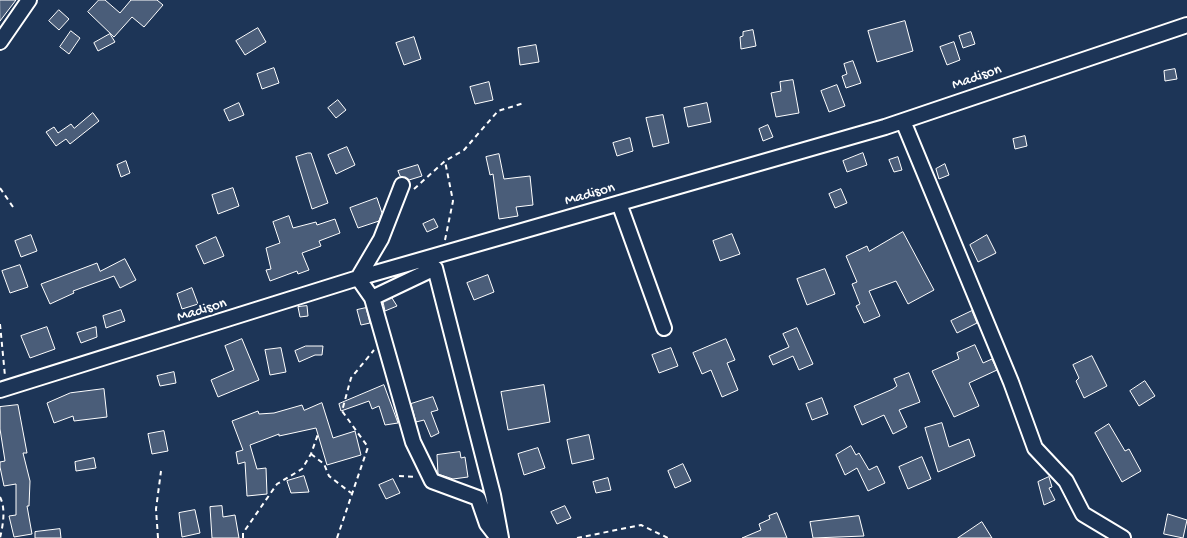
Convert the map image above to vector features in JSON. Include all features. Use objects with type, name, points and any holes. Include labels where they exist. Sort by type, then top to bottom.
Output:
[{"type":"street","points":[[0,42],[29,0]]},
{"type":"street","name":"Madison","points":[[3,389],[358,278],[903,121],[1187,25]]},
{"type":"street","points":[[903,121],[1011,382],[1035,448],[1066,481],[1083,514],[1123,538]]},
{"type":"street","points":[[402,185],[381,238],[358,278],[372,298],[412,442],[430,478],[432,481],[478,498],[487,524],[499,538]]},
{"type":"street","points":[[619,203],[664,328]]},
{"type":"street","points":[[372,298],[435,268],[492,495],[499,538]]},
{"type":"path","points":[[397,199],[420,186],[445,162],[464,150],[498,111],[524,102]]},
{"type":"path","points":[[442,254],[452,201],[445,162]]},
{"type":"path","points":[[0,188],[13,207]]},
{"type":"path","points":[[0,324],[3,389]]},
{"type":"path","points":[[337,538],[368,447],[342,411],[351,378],[383,338]]},
{"type":"path","points":[[243,538],[242,532],[278,484],[302,470],[312,454],[318,434]]},
{"type":"path","points":[[312,454],[324,464],[329,476],[351,494]]},
{"type":"path","points":[[158,538],[156,509],[161,471]]},
{"type":"path","points":[[399,476],[430,478]]},
{"type":"path","points":[[0,497],[3,526],[0,538]]},
{"type":"path","points":[[577,538],[640,526],[668,538]]},
{"type":"building","points":[[0,0],[16,0],[0,21]]},
{"type":"building","points":[[99,0],[105,0],[120,13],[131,0],[157,0],[163,5],[144,27],[132,17],[114,37],[88,12]]},
{"type":"building","points":[[59,10],[69,19],[59,30],[49,21]]},
{"type":"building","points":[[905,21],[913,51],[877,62],[868,31]]},
{"type":"building","points":[[258,28],[266,42],[245,55],[236,41]]},
{"type":"building","points":[[753,30],[756,46],[741,49],[740,37],[743,36],[743,32]]},
{"type":"building","points":[[71,31],[80,38],[69,54],[60,47]]},
{"type":"building","points":[[971,32],[975,44],[963,48],[959,36]]},
{"type":"building","points":[[110,34],[115,42],[98,51],[94,43]]},
{"type":"building","points":[[414,37],[421,59],[404,65],[396,43]]},
{"type":"building","points":[[954,42],[960,60],[947,65],[940,47]]},
{"type":"building","points":[[536,45],[539,62],[520,65],[518,48]]},
{"type":"building","points":[[853,61],[861,83],[846,88],[842,76],[847,74],[844,64]]},
{"type":"building","points":[[274,68],[279,83],[262,89],[257,74]]},
{"type":"building","points":[[1175,69],[1177,79],[1165,81],[1164,71]]},
{"type":"building","points":[[793,80],[799,113],[776,117],[771,93],[781,91],[780,82]]},
{"type":"building","points":[[489,82],[493,100],[475,104],[470,87]]},
{"type":"building","points":[[837,85],[845,106],[829,112],[821,91]]},
{"type":"building","points":[[338,100],[346,110],[336,118],[328,108]]},
{"type":"building","points":[[239,103],[244,115],[229,121],[224,110]]},
{"type":"building","points":[[707,103],[711,122],[688,127],[684,108]]},
{"type":"building","points":[[93,113],[99,121],[70,144],[66,139],[56,146],[46,132],[54,127],[58,133],[71,124],[74,128]]},
{"type":"building","points":[[663,115],[669,143],[653,147],[646,118]]},
{"type":"building","points":[[768,125],[773,137],[763,141],[759,129]]},
{"type":"building","points":[[1025,136],[1027,146],[1015,149],[1013,139]]},
{"type":"building","points":[[630,138],[633,151],[617,156],[613,143]]},
{"type":"building","points":[[347,147],[355,165],[336,174],[328,155]]},
{"type":"building","points":[[311,153],[328,203],[312,209],[296,157]]},
{"type":"building","points":[[863,153],[867,165],[847,172],[843,161]]},
{"type":"building","points":[[499,154],[504,179],[530,176],[533,205],[516,207],[518,216],[499,219],[493,174],[490,175],[486,157]]},
{"type":"building","points":[[898,157],[902,170],[894,172],[889,160]]},
{"type":"building","points":[[126,161],[130,173],[121,177],[117,165]]},
{"type":"building","points":[[945,164],[949,175],[939,179],[936,169]]},
{"type":"building","points":[[418,165],[422,176],[409,180],[400,176],[398,171]]},
{"type":"building","points":[[233,188],[239,206],[218,214],[212,195]]},
{"type":"building","points":[[841,189],[847,203],[835,208],[829,194]]},
{"type":"building","points":[[377,198],[382,213],[379,221],[358,228],[350,208]]},
{"type":"building","points":[[289,216],[293,228],[316,222],[317,225],[335,219],[340,233],[319,241],[321,246],[302,253],[309,270],[298,274],[297,271],[270,281],[266,270],[271,269],[266,248],[280,243],[273,222]]},
{"type":"building","points":[[434,219],[438,227],[427,232],[423,224]]},
{"type":"building","points":[[903,232],[934,290],[908,304],[896,281],[869,291],[880,316],[864,323],[856,306],[860,304],[852,284],[857,282],[846,256],[867,246],[869,251]]},
{"type":"building","points":[[732,234],[740,254],[720,261],[713,241]]},
{"type":"building","points":[[31,235],[37,251],[21,257],[15,241]]},
{"type":"building","points":[[987,235],[996,253],[978,262],[970,245]]},
{"type":"building","points":[[216,237],[224,256],[204,264],[196,246]]},
{"type":"building","points":[[125,259],[136,280],[120,288],[114,276],[73,291],[74,293],[50,304],[41,284],[97,263],[100,271]]},
{"type":"building","points":[[20,265],[28,287],[10,293],[2,271]]},
{"type":"building","points":[[825,269],[835,294],[807,305],[797,279]]},
{"type":"building","points":[[488,275],[494,292],[474,300],[467,283]]},
{"type":"building","points":[[192,288],[198,304],[182,309],[177,294]]},
{"type":"building","points":[[392,298],[397,306],[385,311],[383,302]]},
{"type":"building","points":[[307,306],[308,316],[300,317],[298,307]]},
{"type":"building","points":[[366,308],[370,323],[361,325],[357,310]]},
{"type":"building","points":[[121,310],[125,321],[106,328],[103,316]]},
{"type":"building","points":[[972,311],[977,323],[957,333],[951,321]]},
{"type":"building","points":[[47,327],[55,349],[30,358],[21,336]]},
{"type":"building","points":[[96,327],[97,337],[81,343],[77,333]]},
{"type":"building","points":[[797,328],[813,364],[799,370],[793,356],[773,365],[769,356],[789,347],[783,334]]},
{"type":"building","points":[[242,339],[259,380],[218,397],[211,380],[234,370],[225,346]]},
{"type":"building","points":[[726,339],[735,360],[727,363],[738,390],[722,397],[711,370],[702,374],[693,353]]},
{"type":"building","points":[[975,345],[983,363],[992,359],[997,370],[969,383],[979,406],[954,417],[932,371],[959,359],[957,353]]},
{"type":"building","points":[[306,346],[323,346],[322,355],[315,355],[299,362],[295,351]]},
{"type":"building","points":[[281,348],[286,372],[270,375],[265,350]]},
{"type":"building","points":[[671,348],[678,366],[659,373],[652,355]]},
{"type":"building","points":[[1092,356],[1107,386],[1084,398],[1076,381],[1079,378],[1073,365]]},
{"type":"building","points":[[174,372],[176,383],[160,386],[157,376]]},
{"type":"building","points":[[909,373],[920,402],[899,410],[907,427],[893,434],[884,415],[862,425],[854,406],[893,389],[897,386],[894,379]]},
{"type":"building","points":[[1145,381],[1155,396],[1139,406],[1130,391]]},
{"type":"building","points":[[384,385],[398,423],[385,425],[379,406],[372,409],[369,401],[341,411],[339,404]]},
{"type":"building","points":[[544,385],[550,422],[508,430],[501,392]]},
{"type":"building","points":[[104,389],[107,417],[74,421],[73,416],[54,423],[47,403],[70,393]]},
{"type":"building","points":[[433,397],[438,410],[431,412],[439,433],[431,437],[424,420],[416,422],[411,404]]},
{"type":"building","points":[[822,398],[828,414],[812,420],[806,404]]},
{"type":"building","points":[[322,403],[333,438],[355,431],[361,455],[327,465],[316,428],[279,436],[279,434],[250,445],[257,469],[266,468],[267,494],[247,496],[245,462],[238,464],[236,452],[243,450],[232,421],[258,411],[259,414],[274,413],[302,405],[304,410]]},
{"type":"building","points":[[18,405],[27,453],[23,453],[30,481],[29,506],[27,506],[32,534],[14,537],[9,516],[16,515],[16,484],[4,486],[0,467],[0,462],[5,461],[0,429],[0,407]]},
{"type":"building","points":[[942,423],[949,447],[969,439],[975,456],[938,472],[925,428]]},
{"type":"building","points":[[1109,424],[1125,451],[1129,449],[1141,471],[1122,482],[1095,433]]},
{"type":"building","points":[[164,431],[168,451],[152,454],[148,434]]},
{"type":"building","points":[[589,435],[594,459],[572,464],[567,440]]},
{"type":"building","points":[[851,446],[856,455],[859,453],[869,470],[877,466],[885,483],[868,491],[857,468],[845,475],[836,455]]},
{"type":"building","points":[[538,448],[545,468],[524,475],[518,454]]},
{"type":"building","points":[[460,452],[461,458],[465,457],[468,477],[453,479],[438,474],[437,455]]},
{"type":"building","points":[[922,457],[931,479],[908,489],[899,467]]},
{"type":"building","points":[[94,458],[96,468],[76,471],[75,462]]},
{"type":"building","points":[[683,464],[691,481],[675,488],[668,471]]},
{"type":"building","points":[[304,476],[309,492],[291,493],[287,481]]},
{"type":"building","points":[[1049,477],[1052,487],[1049,488],[1055,500],[1044,505],[1038,482]]},
{"type":"building","points":[[608,478],[611,490],[596,493],[593,482]]},
{"type":"building","points":[[393,479],[400,493],[386,499],[379,485]]},
{"type":"building","points":[[222,506],[223,517],[235,515],[239,538],[212,538],[210,507]]},
{"type":"building","points":[[565,506],[571,518],[557,524],[551,512]]},
{"type":"building","points":[[195,510],[200,533],[182,537],[179,513]]},
{"type":"building","points":[[777,513],[787,538],[742,538],[761,530],[759,524],[770,519],[769,516]]},
{"type":"building","points":[[1168,514],[1187,520],[1183,538],[1164,534]]},
{"type":"building","points":[[859,516],[864,536],[813,538],[810,522]]},
{"type":"building","points":[[982,522],[992,538],[958,538]]},
{"type":"building","points":[[60,529],[61,538],[35,538],[35,532]]}]
